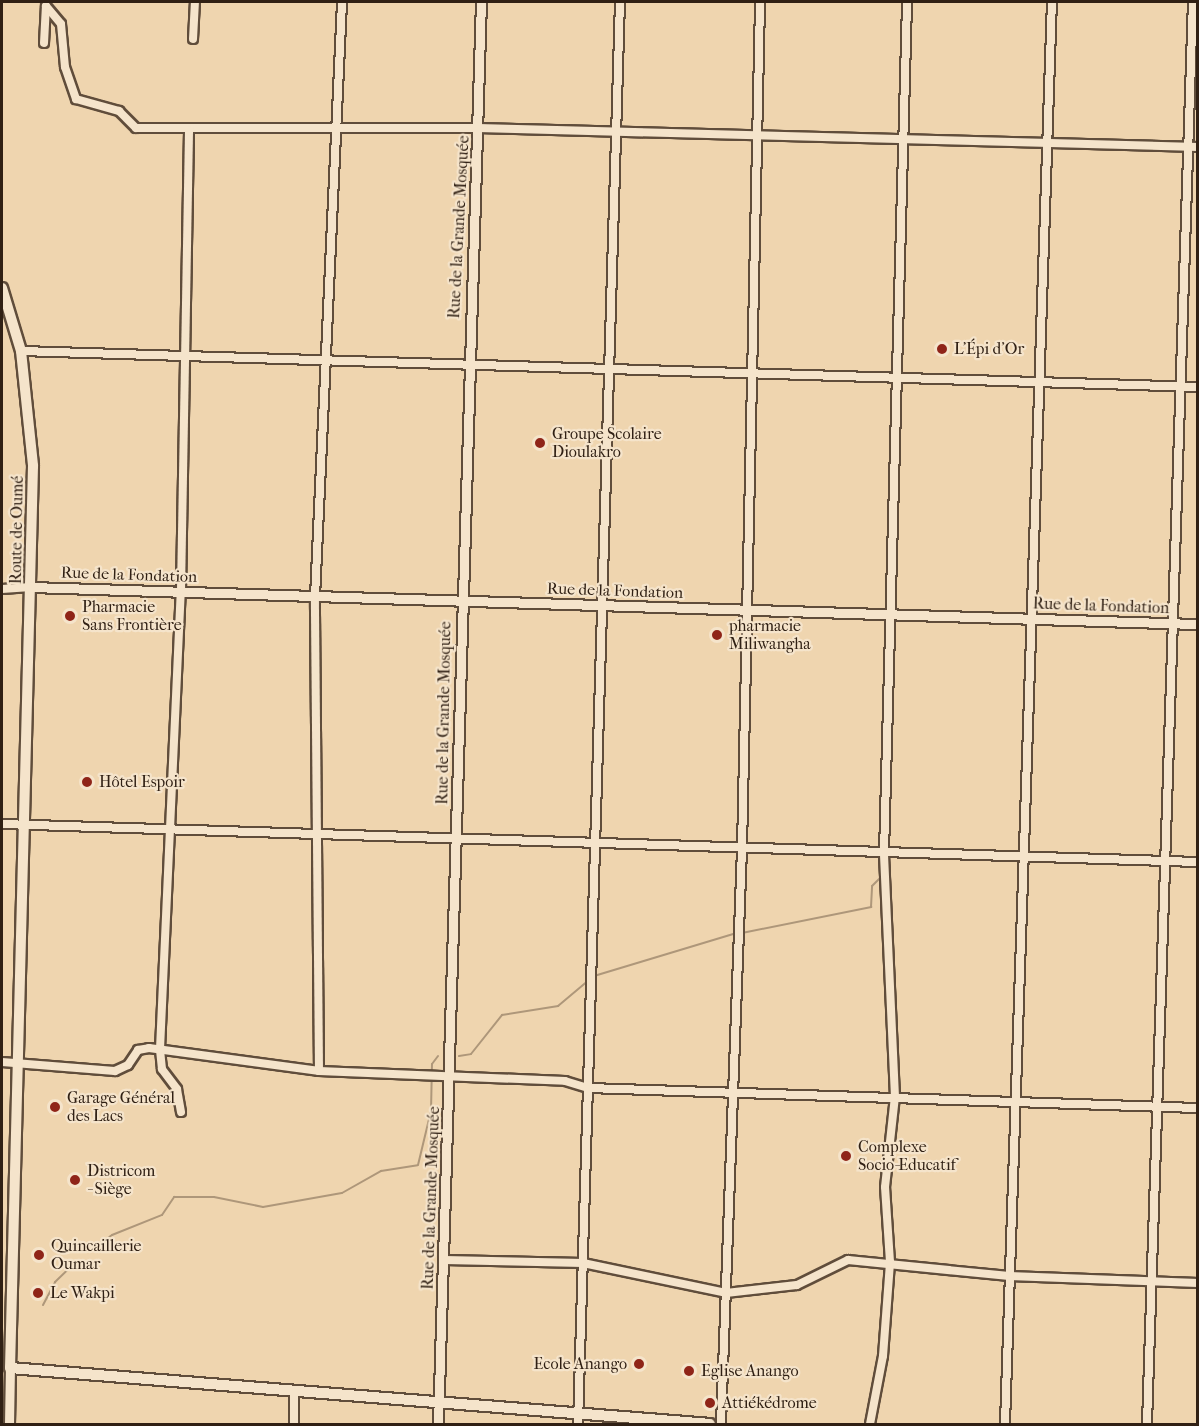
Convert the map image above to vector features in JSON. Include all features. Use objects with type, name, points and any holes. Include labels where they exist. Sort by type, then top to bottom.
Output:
[{"type":"main road","name":"Route de Oumé","points":[[2,288],[21,351],[33,466],[32,587],[18,1062],[6,1368]]},
{"type":"main road","points":[[6,1368],[438,1402],[579,1419],[710,1425]]},
{"type":"street","points":[[193,39],[195,2]]},
{"type":"street","points":[[319,1071],[320,836],[315,597],[324,362],[338,131],[342,2]]},
{"type":"street","name":"Rue de la Grande Mosquée","points":[[438,1425],[458,840],[461,601],[481,2]]},
{"type":"street","points":[[579,1419],[621,2]]},
{"type":"street","points":[[721,1425],[742,849],[743,611],[748,373],[760,2]]},
{"type":"street","points":[[870,1425],[883,1356],[890,1262],[885,1187],[895,1097],[884,853],[900,139],[907,2]]},
{"type":"street","points":[[1005,1425],[1052,2]]},
{"type":"street","points":[[1147,1425],[1193,2]]},
{"type":"street","points":[[46,4],[62,24],[65,67],[76,99],[119,111],[136,128],[338,131],[478,128],[1197,147]]},
{"type":"street","points":[[44,43],[46,4]]},
{"type":"street","points":[[181,1112],[177,1089],[162,1069],[160,1048],[181,590],[187,357],[189,130]]},
{"type":"street","points":[[21,351],[610,371],[894,376],[1197,387]]},
{"type":"street","points":[[2,589],[32,587]]},
{"type":"street","name":"Rue de la Fondation","points":[[32,587],[1197,624]]},
{"type":"street","points":[[2,824],[320,836],[1197,862]]},
{"type":"street","points":[[2,1062],[115,1071],[128,1065],[138,1050],[160,1048],[319,1071],[565,1081],[588,1088],[1197,1108]]},
{"type":"street","points":[[445,1260],[583,1263],[726,1293],[797,1284],[848,1260],[890,1262],[1009,1276],[1197,1283]]},
{"type":"street","name":"Route de Oumé","points":[[6,1368],[9,1425]]},
{"type":"street","points":[[294,1391],[294,1425]]},
{"type":"waterway","points":[[742,933],[871,907],[872,886],[879,879]]},
{"type":"waterway","points":[[594,976],[736,933]]},
{"type":"waterway","points":[[459,1056],[471,1054],[502,1015],[558,1006],[589,980]]},
{"type":"waterway","points":[[92,1249],[112,1235],[162,1215],[174,1197],[214,1197],[263,1207],[342,1193],[381,1171],[418,1165],[431,1111],[432,1064],[438,1056]]},
{"type":"waterway","points":[[43,1305],[55,1282],[77,1261]]},
{"type":"place","name":"L'Épi d'Or","points":[[942,349]]},
{"type":"place","name":"Groupe Scolaire Dioulakro","points":[[540,443]]},
{"type":"place","name":"Pharmacie Sans Frontière","points":[[70,616]]},
{"type":"place","name":"pharmacie Miliwangha","points":[[717,635]]},
{"type":"place","name":"Hôtel Espoir","points":[[87,782]]},
{"type":"place","name":"Garage Général des Lacs","points":[[55,1107]]},
{"type":"place","name":"Complexe Socio-Educatif","points":[[846,1156]]},
{"type":"place","name":"Districom - Siège","points":[[75,1180]]},
{"type":"place","name":"Quincaillerie Oumar","points":[[39,1255]]},
{"type":"place","name":"Le Wakpi","points":[[38,1293]]},
{"type":"place","name":"Ecole Anango","points":[[639,1364]]},
{"type":"place","name":"Eglise Anango","points":[[689,1371]]},
{"type":"place","name":"Attiékédrome","points":[[710,1403]]}]
